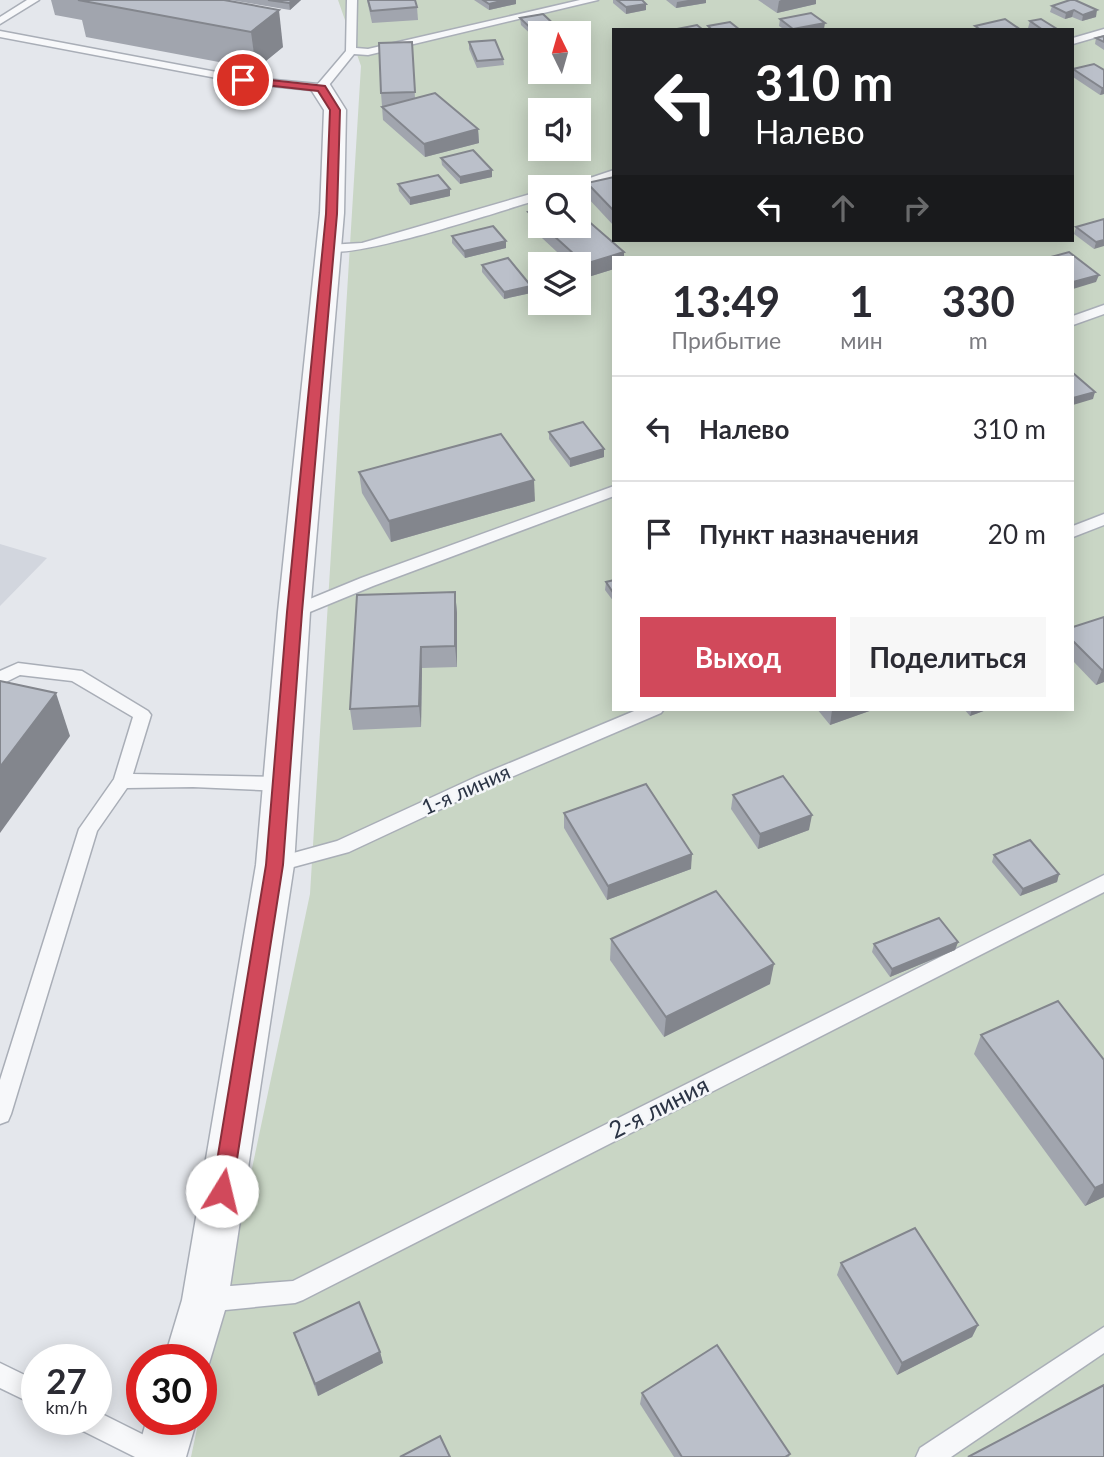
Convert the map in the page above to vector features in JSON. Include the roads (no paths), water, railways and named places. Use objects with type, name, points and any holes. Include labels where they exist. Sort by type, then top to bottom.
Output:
[{"type":"street","points":[[193,1344],[205,1300],[275,865],[294,612],[328,248],[335,110],[321,88]]},
{"type":"street","points":[[161,1457],[167,1435]]},
{"type":"lane","points":[[0,20],[34,0]]},
{"type":"lane","points":[[0,34],[243,80],[321,88],[351,51],[352,0]]},
{"type":"lane","points":[[351,51],[368,52],[593,0]]},
{"type":"lane","points":[[1074,41],[1104,32]]},
{"type":"lane","points":[[591,181],[612,175]]},
{"type":"lane","points":[[328,248],[363,247],[528,199]]},
{"type":"lane","points":[[1074,321],[1104,309]]},
{"type":"lane","points":[[294,612],[367,582],[612,492]]},
{"type":"lane","points":[[1074,532],[1104,519]]},
{"type":"lane","points":[[0,679],[18,669],[76,675],[142,715],[122,781],[88,829],[0,1114]]},
{"type":"lane","name":"1-я линия","points":[[275,865],[342,847],[482,782],[650,711]]},
{"type":"lane","points":[[122,781],[193,780],[282,784]]},
{"type":"lane","name":"2-я линия","points":[[205,1300],[295,1292],[1104,883]]},
{"type":"lane","points":[[929,1457],[1104,1339]]},
{"type":"lane","points":[[0,1375],[21,1386]]},
{"type":"lane","points":[[112,1432],[161,1457]]}]
